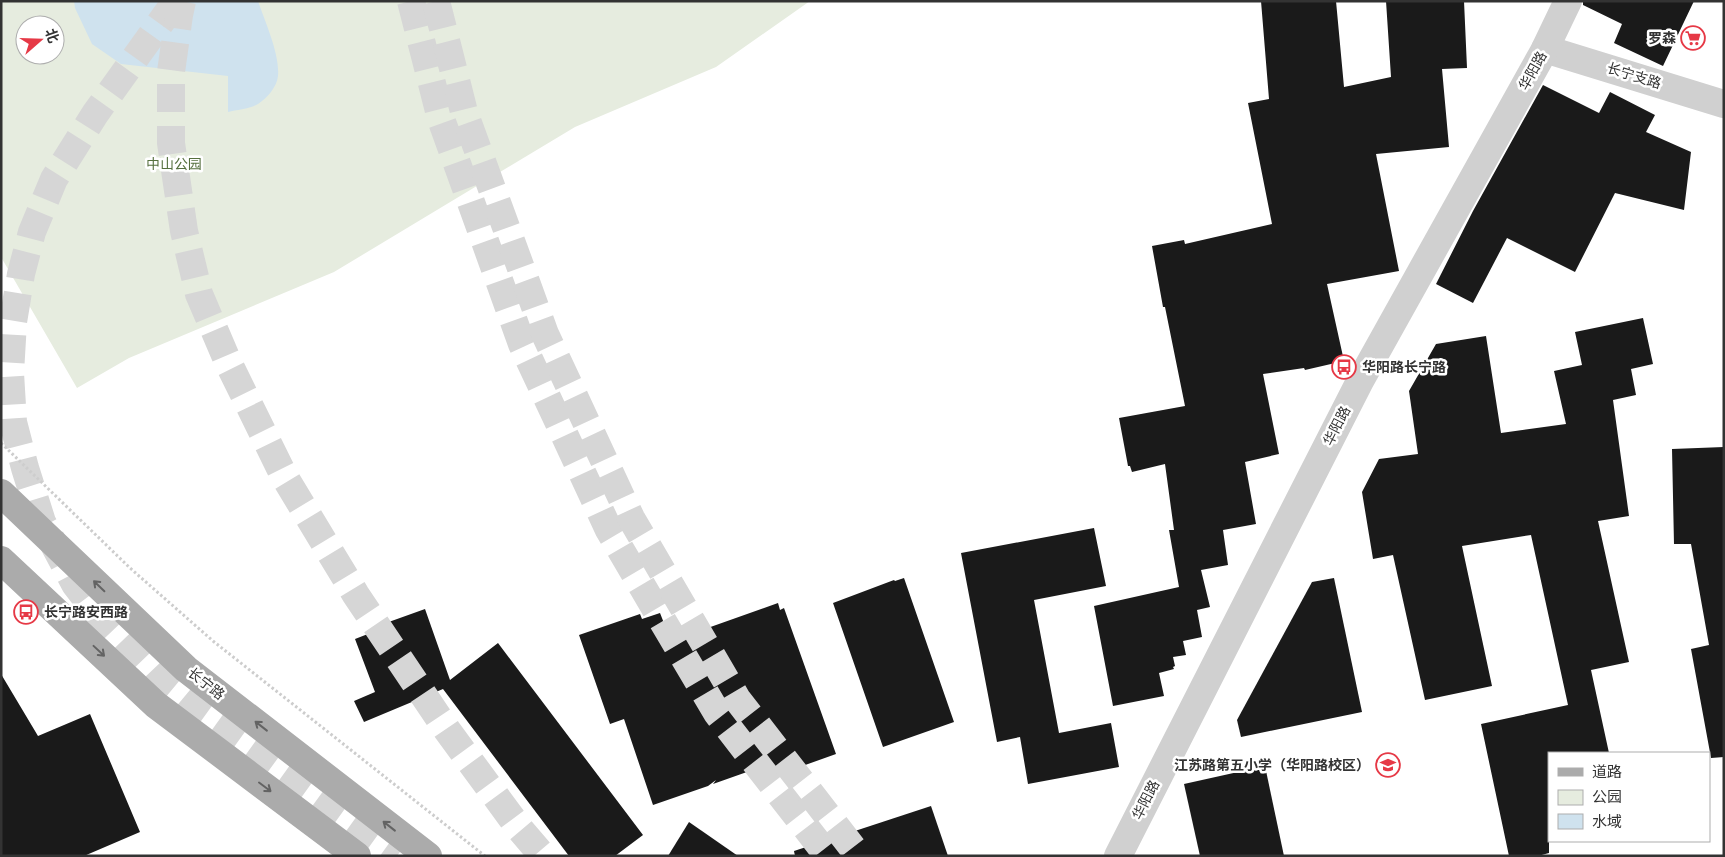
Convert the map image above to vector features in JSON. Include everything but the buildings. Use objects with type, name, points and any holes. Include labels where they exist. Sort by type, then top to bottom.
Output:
[{"type":"main road","name":"长宁路","points":[[1,493],[186,668],[428,856]]},
{"type":"main road","points":[[1,560],[156,705],[357,856]]},
{"type":"street","name":"华阳路","points":[[1118,856],[1360,381],[1545,49],[1568,1]]},
{"type":"street","name":"长宁支路","points":[[1545,49],[1724,104]]},
{"type":"path","points":[[1,443],[130,568],[213,642],[486,856]]},
{"type":"green space","name":"中山公园","points":[[1,1],[810,1],[716,67],[575,127],[334,272],[129,358],[77,388],[1,257]]},
{"type":"water","points":[[74,1],[258,1],[277,58],[278,76],[276,84],[268,95],[255,106],[228,112],[228,76],[121,64],[92,44],[75,8]]},
{"type":"tunnel","points":[[176,1],[95,114],[54,179],[32,232],[21,274],[13,322],[10,373],[13,422],[42,522],[75,584],[109,629],[153,675],[200,714],[397,856]]},
{"type":"tunnel","points":[[182,1],[171,72],[171,143],[184,231],[199,294],[228,362],[284,476],[356,595],[447,730],[519,828],[543,856]]},
{"type":"tunnel","points":[[411,1],[441,119],[522,344],[609,530],[717,713],[828,856]]},
{"type":"tunnel","points":[[436,1],[464,112],[545,334],[631,518],[737,699],[859,856]]},
{"type":"place","name":"罗森","points":[[1693,38]]},
{"type":"place","name":"华阳路长宁路","points":[[1344,367]]},
{"type":"place","name":"长宁路安西路","points":[[26,612]]},
{"type":"place","name":"江苏路第五小学（华阳路校区）","points":[[1388,765]]}]
